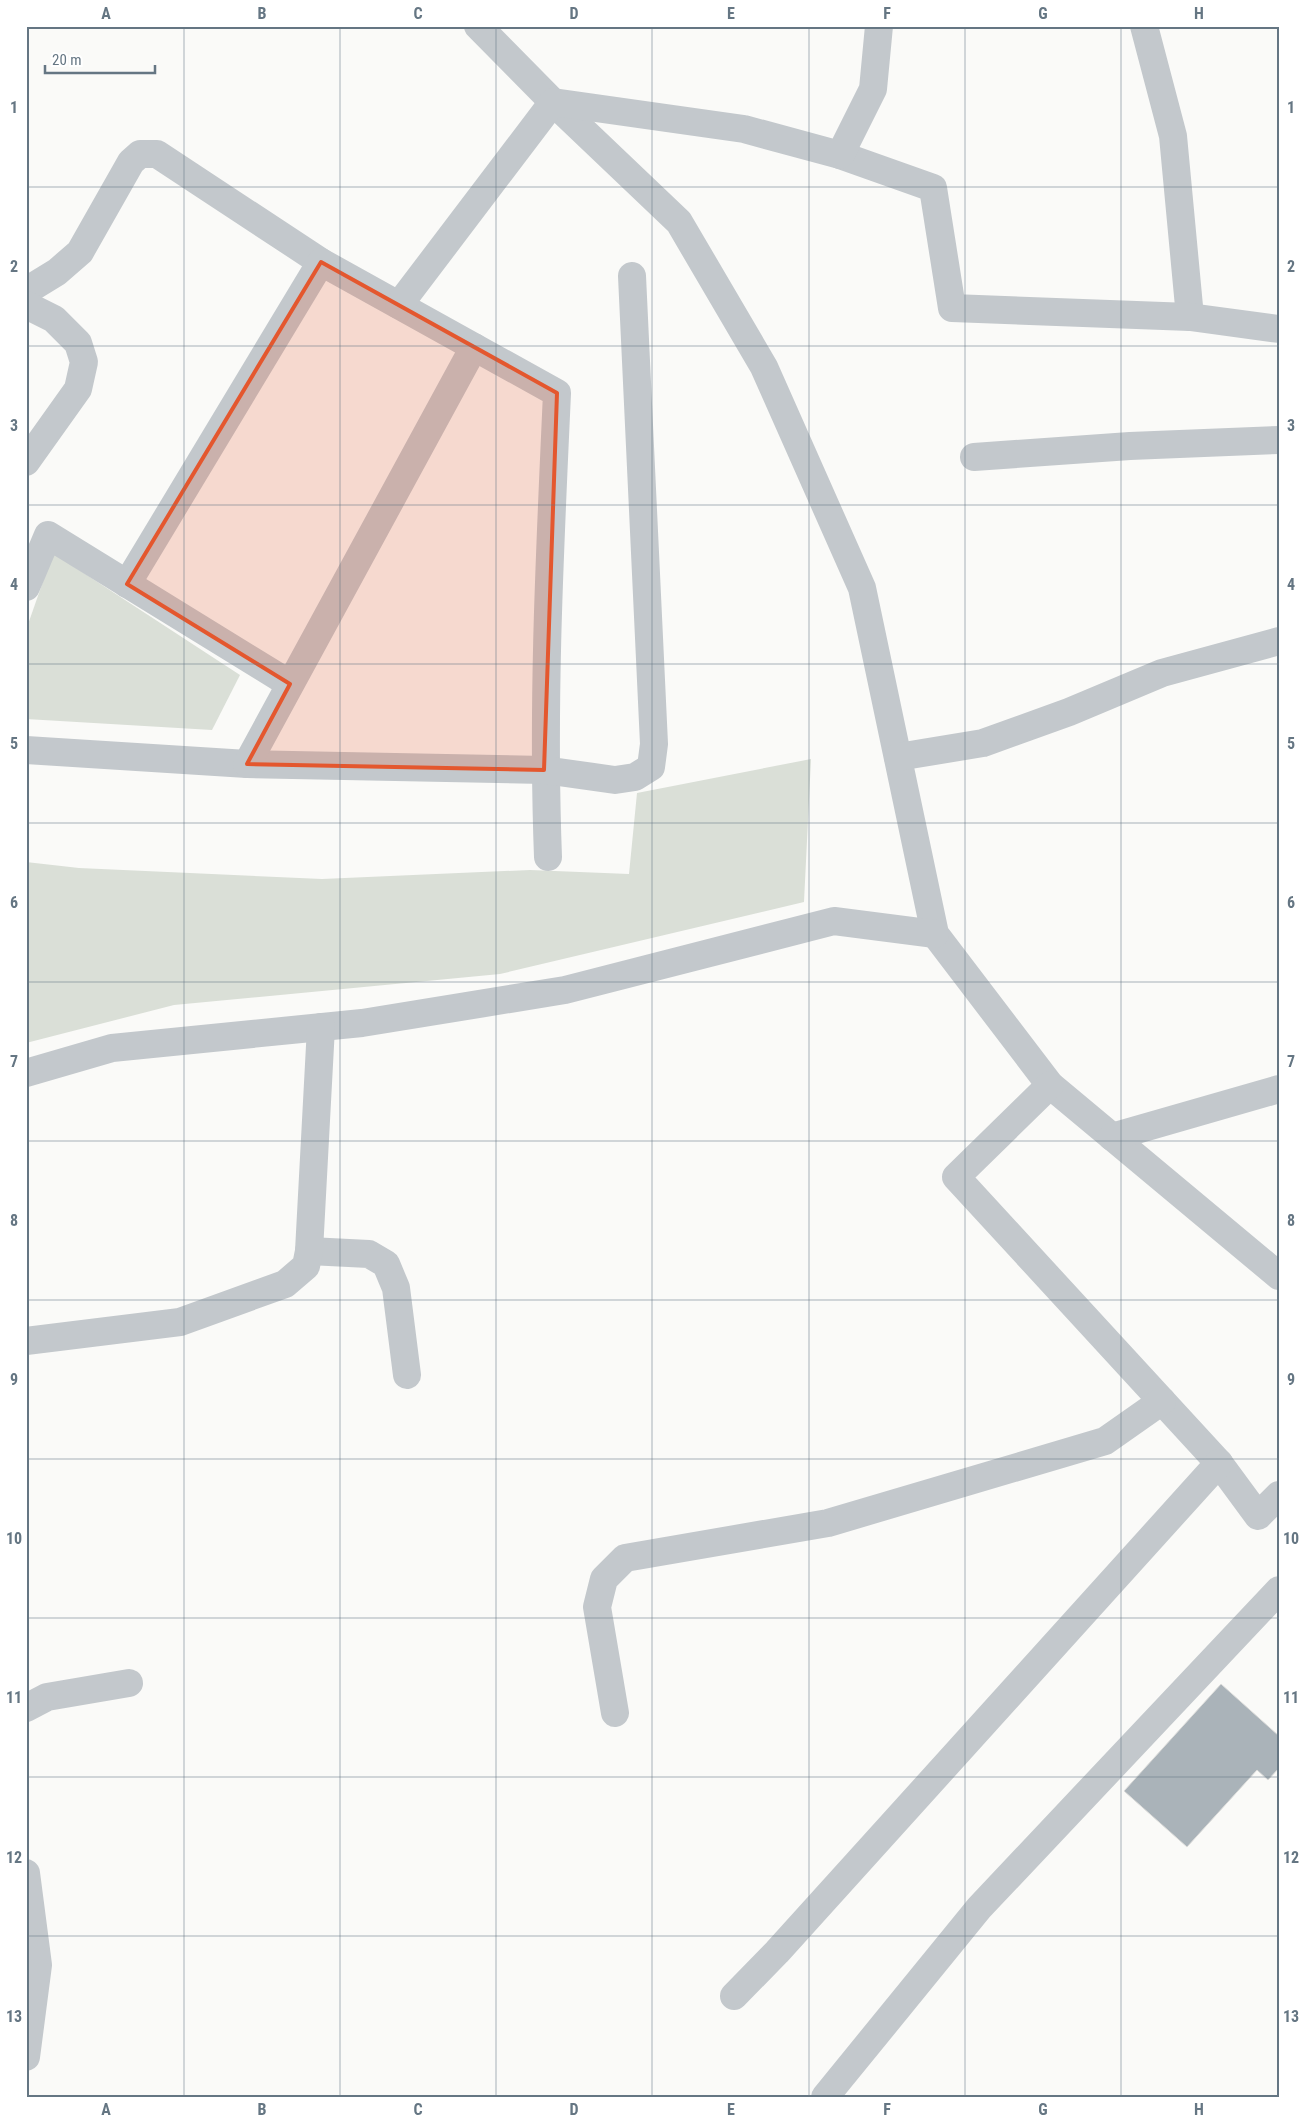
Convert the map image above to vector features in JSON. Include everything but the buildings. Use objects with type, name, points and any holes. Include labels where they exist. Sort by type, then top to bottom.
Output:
[{"type":"street","points":[[478,26],[553,102],[679,222],[764,368],[862,588],[935,934],[1050,1085],[1279,1276]]},
{"type":"street","points":[[840,155],[873,89],[879,26]]},
{"type":"street","points":[[1144,26],[1172,136],[1190,317]]},
{"type":"street","points":[[553,102],[744,129],[840,155],[933,188],[952,308],[1190,317],[1279,329]]},
{"type":"street","points":[[399,305],[553,102]]},
{"type":"street","points":[[26,292],[57,272],[80,252],[131,162],[140,154],[157,154],[321,262],[557,393],[546,633],[544,770],[548,857]]},
{"type":"street","points":[[127,584],[321,262]]},
{"type":"street","points":[[26,750],[247,764],[544,770],[615,780],[635,777],[651,767],[654,744],[632,276]]},
{"type":"street","points":[[26,305],[54,319],[78,343],[84,362],[78,389],[26,462]]},
{"type":"street","points":[[247,764],[474,346]]},
{"type":"street","points":[[974,457],[1130,446],[1279,440]]},
{"type":"street","points":[[26,587],[48,536],[290,684]]},
{"type":"street","points":[[898,757],[983,743],[1069,712],[1162,673],[1279,641]]},
{"type":"street","points":[[26,1073],[112,1048],[362,1022],[565,990],[834,921],[935,934]]},
{"type":"street","points":[[26,1341],[180,1322],[285,1284],[306,1266],[309,1251],[321,1027]]},
{"type":"street","points":[[1050,1085],[956,1177],[1219,1463],[1258,1516],[1279,1495]]},
{"type":"street","points":[[1112,1137],[1279,1089]]},
{"type":"street","points":[[309,1251],[369,1254],[386,1264],[396,1288],[407,1375]]},
{"type":"street","points":[[615,1712],[597,1607],[604,1579],[625,1558],[828,1523],[1105,1441],[1162,1401]]},
{"type":"street","points":[[734,1996],[777,1952],[1219,1463]]},
{"type":"street","points":[[825,2097],[978,1908],[1279,1590]]},
{"type":"street","points":[[26,1708],[47,1697],[129,1683]]},
{"type":"street","points":[[26,1873],[38,1965],[26,2057]]},
{"type":"highlighted area","points":[[321,262],[557,393],[544,770],[247,764],[290,684],[127,584]]},
{"type":"shaded area","points":[[53,553],[240,675],[212,730],[26,719],[26,630]]},
{"type":"shaded area","points":[[811,759],[804,902],[500,974],[174,1005],[26,1043],[26,862],[79,868],[322,879],[530,870],[629,874],[637,793]]}]
